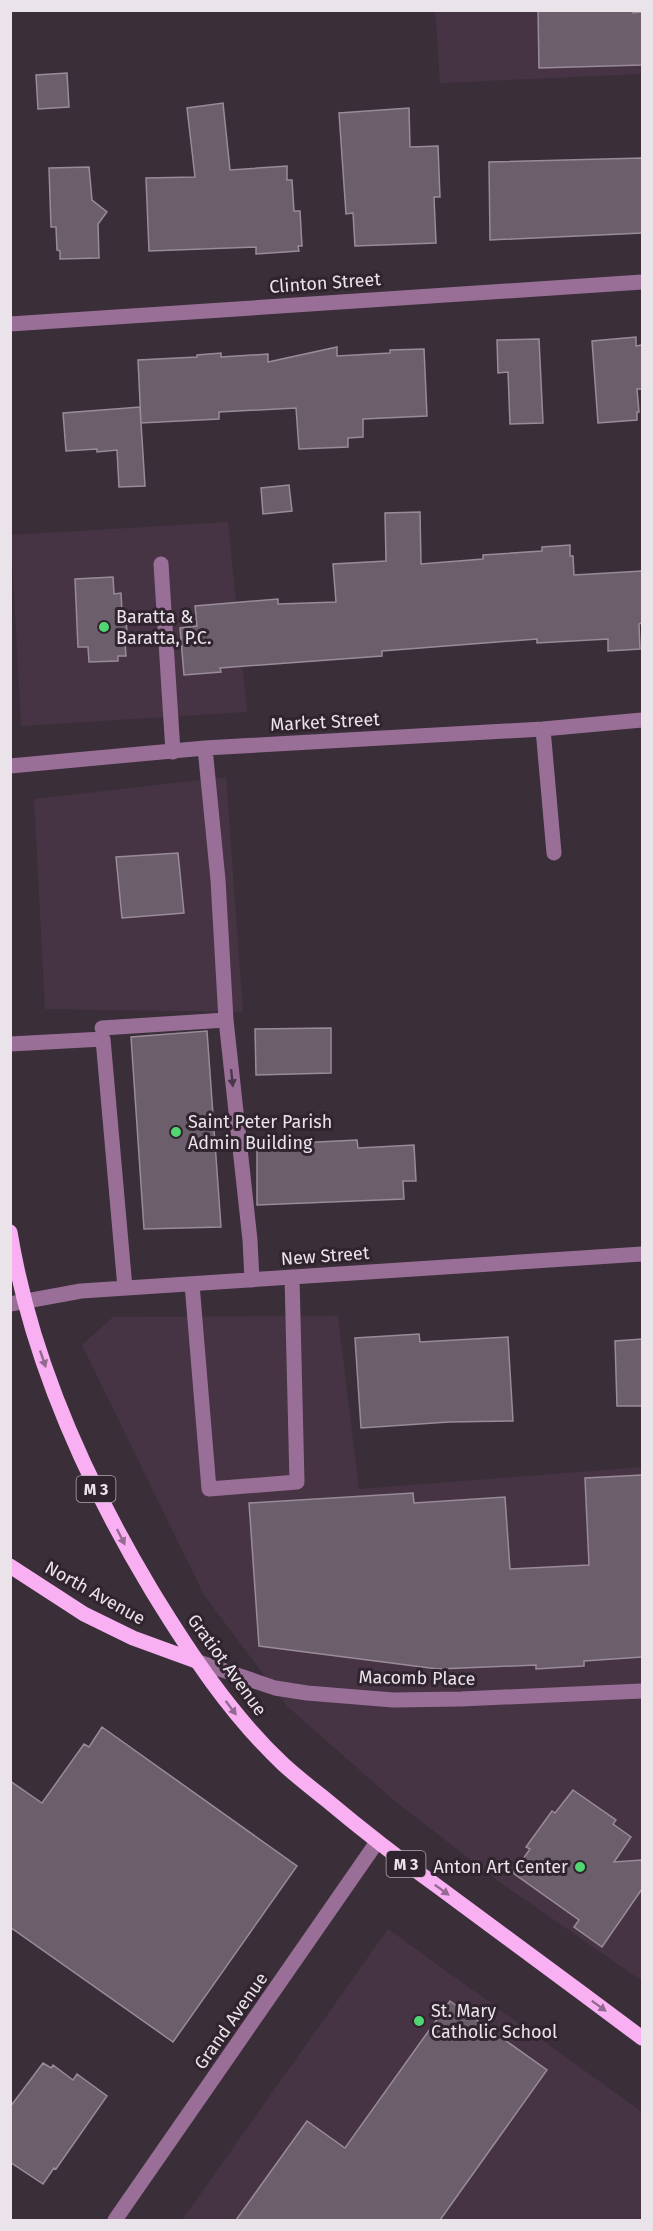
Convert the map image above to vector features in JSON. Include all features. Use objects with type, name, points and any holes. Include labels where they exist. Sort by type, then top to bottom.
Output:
[{"type":"main road","name":"Gratiot Avenue","points":[[10,1232],[18,1304],[84,1465],[129,1551],[196,1661],[241,1720],[284,1765],[377,1842],[642,2038]]},
{"type":"main road","name":"North Avenue","points":[[10,1566],[97,1621],[133,1638],[196,1661]]},
{"type":"street","name":"Clinton Street","points":[[10,324],[642,282]]},
{"type":"street","points":[[161,564],[173,752]]},
{"type":"street","name":"Market Street","points":[[10,766],[205,748],[543,729],[642,720]]},
{"type":"street","points":[[543,729],[554,853]]},
{"type":"street","points":[[205,748],[218,880],[226,1020],[250,1240],[252,1280]]},
{"type":"street","points":[[102,1028],[226,1020]]},
{"type":"street","points":[[10,1044],[103,1039],[125,1288]]},
{"type":"street","name":"New Street","points":[[18,1304],[81,1291],[642,1254]]},
{"type":"street","points":[[192,1284],[209,1489],[297,1482],[292,1277]]},
{"type":"street","name":"Macomb Place","points":[[196,1661],[275,1688],[381,1699],[461,1699],[642,1691]]},
{"type":"street","name":"Grand Avenue","points":[[115,2220],[377,1842]]},
{"type":"shaded area","points":[[435,11],[642,11],[642,74],[440,83]]},
{"type":"shaded area","points":[[228,522],[247,712],[21,726],[11,535]]},
{"type":"shaded area","points":[[226,777],[243,1012],[45,1009],[34,799]]},
{"type":"shaded area","points":[[338,1316],[359,1489],[642,1467],[642,1981],[498,1881],[396,1802],[288,1707],[204,1595],[82,1345],[113,1317]]},
{"type":"shaded area","name":"St. Mary Catholic School","points":[[388,1929],[642,2112],[642,2220],[182,2220]]},
{"type":"building","points":[[538,10],[633,10],[633,13],[642,12],[642,65],[539,68]]},
{"type":"building","points":[[67,73],[69,107],[38,109],[36,75]]},
{"type":"building","points":[[223,103],[230,170],[287,166],[287,180],[292,180],[294,211],[300,211],[302,246],[298,246],[299,251],[256,254],[256,247],[149,251],[146,178],[195,177],[187,108]]},
{"type":"building","points":[[409,108],[410,147],[438,146],[440,197],[434,197],[436,243],[355,246],[353,213],[346,214],[339,113]]},
{"type":"building","points":[[642,158],[642,233],[490,240],[489,162]]},
{"type":"building","points":[[89,167],[92,200],[107,212],[98,224],[99,258],[60,259],[60,251],[57,250],[56,227],[51,227],[49,168]]},
{"type":"building","points":[[636,337],[636,346],[642,345],[642,389],[637,389],[639,412],[637,412],[637,420],[598,423],[592,341]]},
{"type":"building","points":[[539,339],[543,423],[510,424],[508,372],[498,373],[497,340]]},
{"type":"building","points":[[337,347],[337,356],[424,349],[427,416],[363,419],[363,437],[348,438],[348,447],[299,449],[296,408],[219,412],[219,419],[141,423],[138,360],[197,357],[197,355],[221,353],[221,357],[268,354],[268,362]]},
{"type":"building","points":[[140,407],[145,486],[119,487],[117,450],[66,451],[63,413]]},
{"type":"building","points":[[289,485],[292,511],[263,514],[261,488]]},
{"type":"building","points":[[420,512],[421,564],[483,559],[483,555],[542,551],[542,547],[570,545],[574,575],[642,571],[640,649],[608,651],[608,639],[537,643],[537,639],[382,651],[382,656],[220,668],[221,672],[184,675],[180,628],[197,626],[195,606],[278,599],[278,604],[336,602],[333,564],[386,561],[385,513]]},
{"type":"building","name":"Baratta & Baratta, P.C.","points":[[113,577],[114,594],[121,593],[122,612],[126,612],[126,656],[118,656],[118,661],[89,662],[88,647],[78,647],[75,579]]},
{"type":"building","points":[[178,853],[184,913],[122,918],[116,857]]},
{"type":"building","points":[[331,1028],[331,1073],[256,1075],[255,1029]]},
{"type":"building","name":"Saint Peter Parish Admin Building","points":[[207,1031],[221,1227],[144,1229],[131,1037]]},
{"type":"building","points":[[357,1140],[358,1148],[414,1145],[416,1181],[403,1181],[404,1199],[257,1205],[257,1145]]},
{"type":"building","points":[[419,1334],[420,1342],[508,1337],[513,1421],[449,1422],[361,1428],[355,1338]]},
{"type":"building","points":[[642,1339],[642,1406],[617,1406],[615,1341]]},
{"type":"building","points":[[642,1475],[642,1657],[584,1661],[584,1666],[536,1669],[536,1665],[438,1669],[259,1646],[249,1503],[413,1493],[414,1503],[505,1497],[510,1569],[589,1565],[585,1478]]},
{"type":"building","points":[[102,1727],[297,1866],[173,2042],[10,1927],[10,1781],[42,1803],[84,1744],[89,1747]]},
{"type":"building","name":"Anton Art Center","points":[[573,1790],[616,1820],[613,1824],[631,1837],[614,1862],[642,1860],[642,1889],[602,1947],[574,1927],[579,1920],[513,1873],[530,1849],[526,1847],[552,1811],[555,1813]]},
{"type":"building","points":[[450,2001],[547,2070],[440,2220],[236,2220],[307,2121],[345,2148]]},
{"type":"building","points":[[43,2063],[51,2068],[53,2065],[73,2080],[77,2074],[107,2096],[43,2184],[10,2162],[10,2107]]},
{"type":"place","name":"Baratta & Baratta, P.C.","points":[[104,627]]},
{"type":"place","name":"Saint Peter Parish Admin Building","points":[[176,1132]]},
{"type":"place","name":"Anton Art Center","points":[[580,1867]]},
{"type":"place","name":"St. Mary Catholic School","points":[[419,2021]]}]
